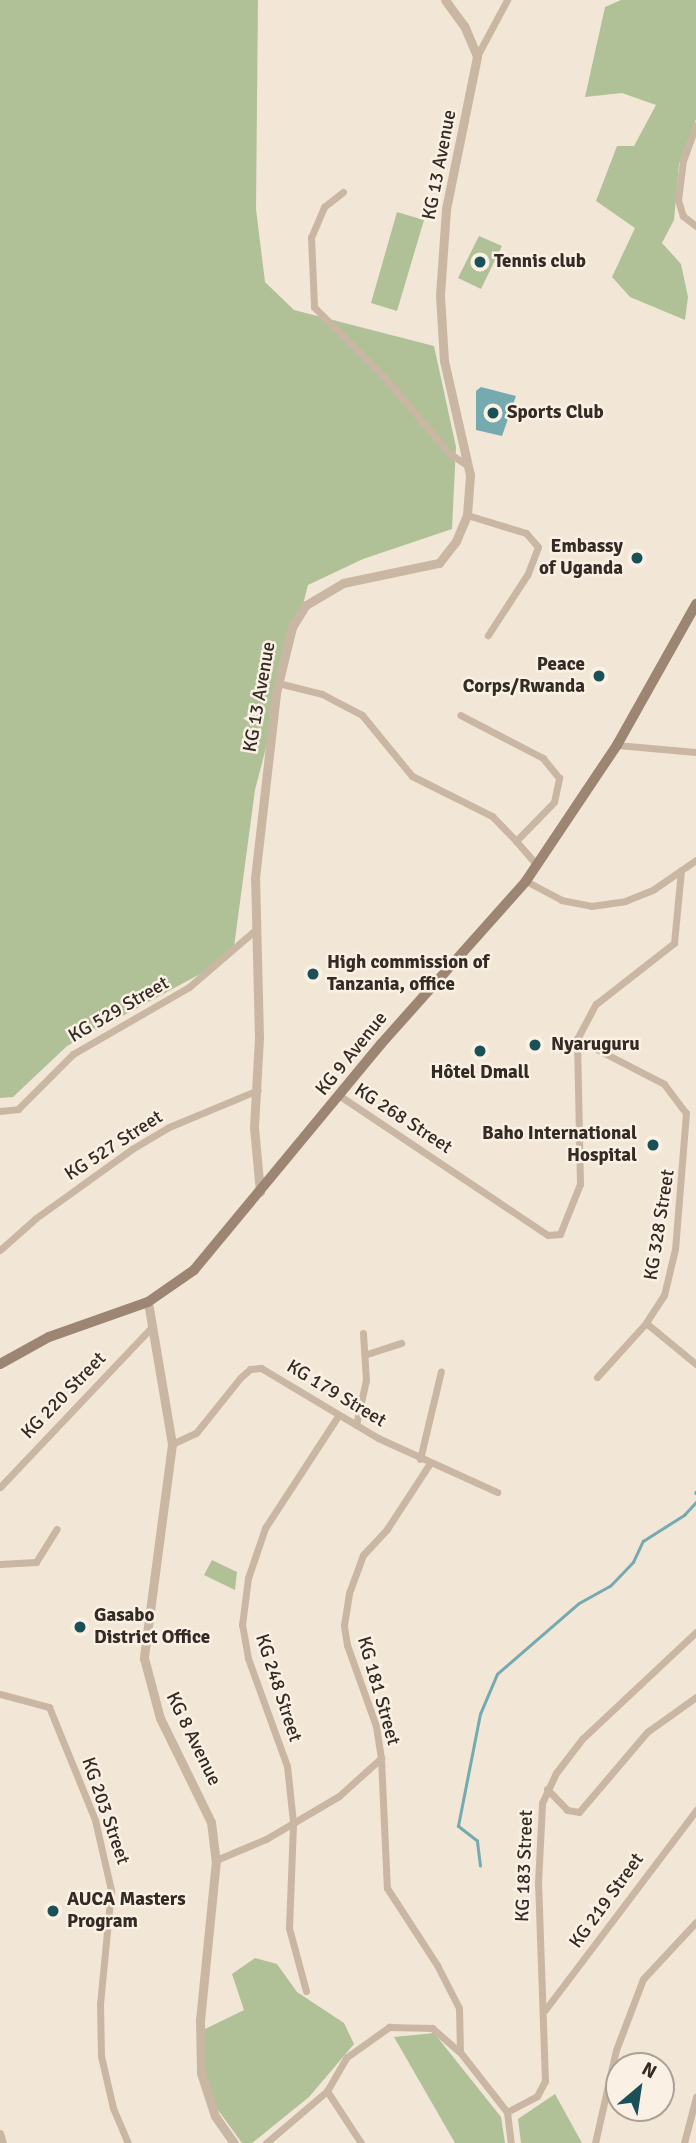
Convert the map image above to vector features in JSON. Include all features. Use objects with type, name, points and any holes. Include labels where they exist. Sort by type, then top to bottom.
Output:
[{"type":"main road","name":"KG 9 Avenue","points":[[0,1364],[49,1337],[148,1302],[194,1270],[526,881],[617,745],[696,604]]},
{"type":"street","points":[[445,0],[464,26],[477,56]]},
{"type":"street","points":[[477,56],[507,0]]},
{"type":"street","name":"KG 13 Avenue","points":[[260,1192],[254,1127],[258,1090],[254,931],[259,813],[278,683],[292,628],[306,605],[343,583],[439,563],[456,541],[467,514],[468,466],[444,361],[440,295],[446,209],[477,56]]},
{"type":"street","points":[[696,125],[683,160],[678,208],[696,226]]},
{"type":"street","points":[[344,192],[324,207],[311,237],[314,307],[386,379],[449,453],[468,466]]},
{"type":"street","points":[[467,514],[526,534],[538,547],[527,575],[488,635]]},
{"type":"street","points":[[278,683],[322,694],[362,715],[412,776],[492,817],[537,865]]},
{"type":"street","points":[[460,715],[488,733],[543,758],[559,778],[554,802],[516,841]]},
{"type":"street","points":[[617,745],[696,752]]},
{"type":"street","points":[[526,881],[561,900],[591,906],[625,901],[654,889],[696,860]]},
{"type":"street","points":[[576,1039],[596,1004],[674,943],[681,870]]},
{"type":"street","name":"KG 529 Street","points":[[0,1111],[18,1109],[73,1054],[189,987],[254,931]]},
{"type":"street","name":"KG 268 Street","points":[[340,1096],[380,1127],[554,1237],[565,1226],[580,1184],[576,1039]]},
{"type":"street","name":"KG 328 Street","points":[[576,1039],[664,1084],[686,1113],[687,1146],[672,1271],[664,1295],[646,1322],[597,1377]]},
{"type":"street","name":"KG 527 Street","points":[[0,1250],[36,1218],[132,1149],[170,1127],[258,1090]]},
{"type":"street","name":"KG 8 Avenue","points":[[148,1302],[172,1444],[144,1658],[160,1718],[205,1805],[216,1860],[200,2020],[201,2073],[215,2116],[234,2143]]},
{"type":"street","points":[[646,1322],[696,1364]]},
{"type":"street","name":"KG 220 Street","points":[[0,1488],[152,1328]]},
{"type":"street","points":[[356,1425],[367,1353],[363,1333]]},
{"type":"street","points":[[367,1353],[401,1343]]},
{"type":"street","name":"KG 179 Street","points":[[172,1444],[196,1433],[254,1367],[338,1416],[420,1459],[497,1492]]},
{"type":"street","points":[[420,1459],[441,1371]]},
{"type":"street","name":"KG 248 Street","points":[[306,1991],[289,1928],[293,1822],[287,1766],[248,1658],[242,1625],[248,1578],[265,1528],[338,1416]]},
{"type":"street","name":"KG 181 Street","points":[[216,1860],[293,1822],[356,1784],[381,1758],[376,1726],[347,1645],[344,1625],[349,1593],[363,1555],[387,1529],[430,1463]]},
{"type":"street","points":[[0,1564],[36,1562],[57,1529]]},
{"type":"street","name":"KG 183 Street","points":[[507,2112],[537,2096],[545,2081],[545,2011],[538,1883],[542,1803],[547,1789],[582,1738],[696,1632]]},
{"type":"street","name":"KG 203 Street","points":[[0,1694],[49,1707],[104,1850],[111,1878],[111,1914],[100,2004],[102,2056],[113,2108],[128,2143]]},
{"type":"street","points":[[547,1789],[567,1810],[579,1812],[647,1732],[696,1697]]},
{"type":"street","points":[[381,1758],[387,1888],[437,1965],[458,2008],[460,2052]]},
{"type":"street","name":"KG 219 Street","points":[[545,2011],[696,1810]]},
{"type":"street","points":[[595,2143],[616,2050],[643,1979],[696,1922]]},
{"type":"street","points":[[266,2143],[327,2091],[347,2057],[389,2027],[432,2028],[460,2052],[507,2112],[511,2143]]},
{"type":"street","points":[[327,2091],[361,2143]]},
{"type":"street","points":[[684,2143],[696,2096]]},
{"type":"street","points":[[0,2133],[3,2143]]},
{"type":"green space","points":[[0,0],[258,0],[256,209],[265,282],[294,310],[434,346],[456,447],[452,529],[363,559],[308,585],[255,790],[234,947],[202,973],[67,1046],[13,1097],[0,1098]]},
{"type":"green space","points":[[621,0],[696,0],[696,119],[679,164],[674,220],[662,243],[681,264],[688,297],[685,320],[630,297],[612,277],[635,228],[596,201],[617,146],[634,146],[656,105],[622,93],[585,97],[605,7]]},
{"type":"green space","points":[[397,212],[424,220],[397,311],[371,303]]},
{"type":"green space","name":"Tennis club","points":[[479,236],[502,246],[481,289],[458,278]]},
{"type":"green space","points":[[212,1560],[237,1572],[235,1590],[204,1575]]},
{"type":"green space","points":[[255,1958],[277,1964],[297,1992],[344,2023],[354,2044],[309,2097],[252,2143],[242,2143],[213,2103],[200,2069],[203,2030],[244,2010],[232,1974]]},
{"type":"green space","points":[[434,2033],[501,2117],[505,2143],[455,2143],[394,2037]]},
{"type":"green space","points":[[555,2094],[582,2143],[521,2143],[518,2119]]},
{"type":"water","name":"Sports Club","points":[[481,387],[516,396],[502,436],[476,430],[476,391]]},
{"type":"waterway","points":[[480,1866],[477,1841],[458,1826],[480,1714],[497,1674],[579,1603],[610,1586],[633,1562],[643,1541],[684,1515],[696,1502]]},
{"type":"place","name":"Tennis club","points":[[480,262]]},
{"type":"place","name":"Sports Club","points":[[493,413]]},
{"type":"place","name":"Embassy of Uganda","points":[[637,558]]},
{"type":"place","name":"Peace Corps/Rwanda","points":[[599,676]]},
{"type":"place","name":"High commission of Tanzania, office","points":[[313,974]]},
{"type":"place","name":"Nyaruguru","points":[[535,1045]]},
{"type":"place","name":"Hôtel Dmall","points":[[480,1051]]},
{"type":"place","name":"Baho International Hospital","points":[[653,1145]]},
{"type":"place","name":"Gasabo District Office","points":[[80,1627]]},
{"type":"place","name":"AUCA Masters Program","points":[[53,1911]]}]
